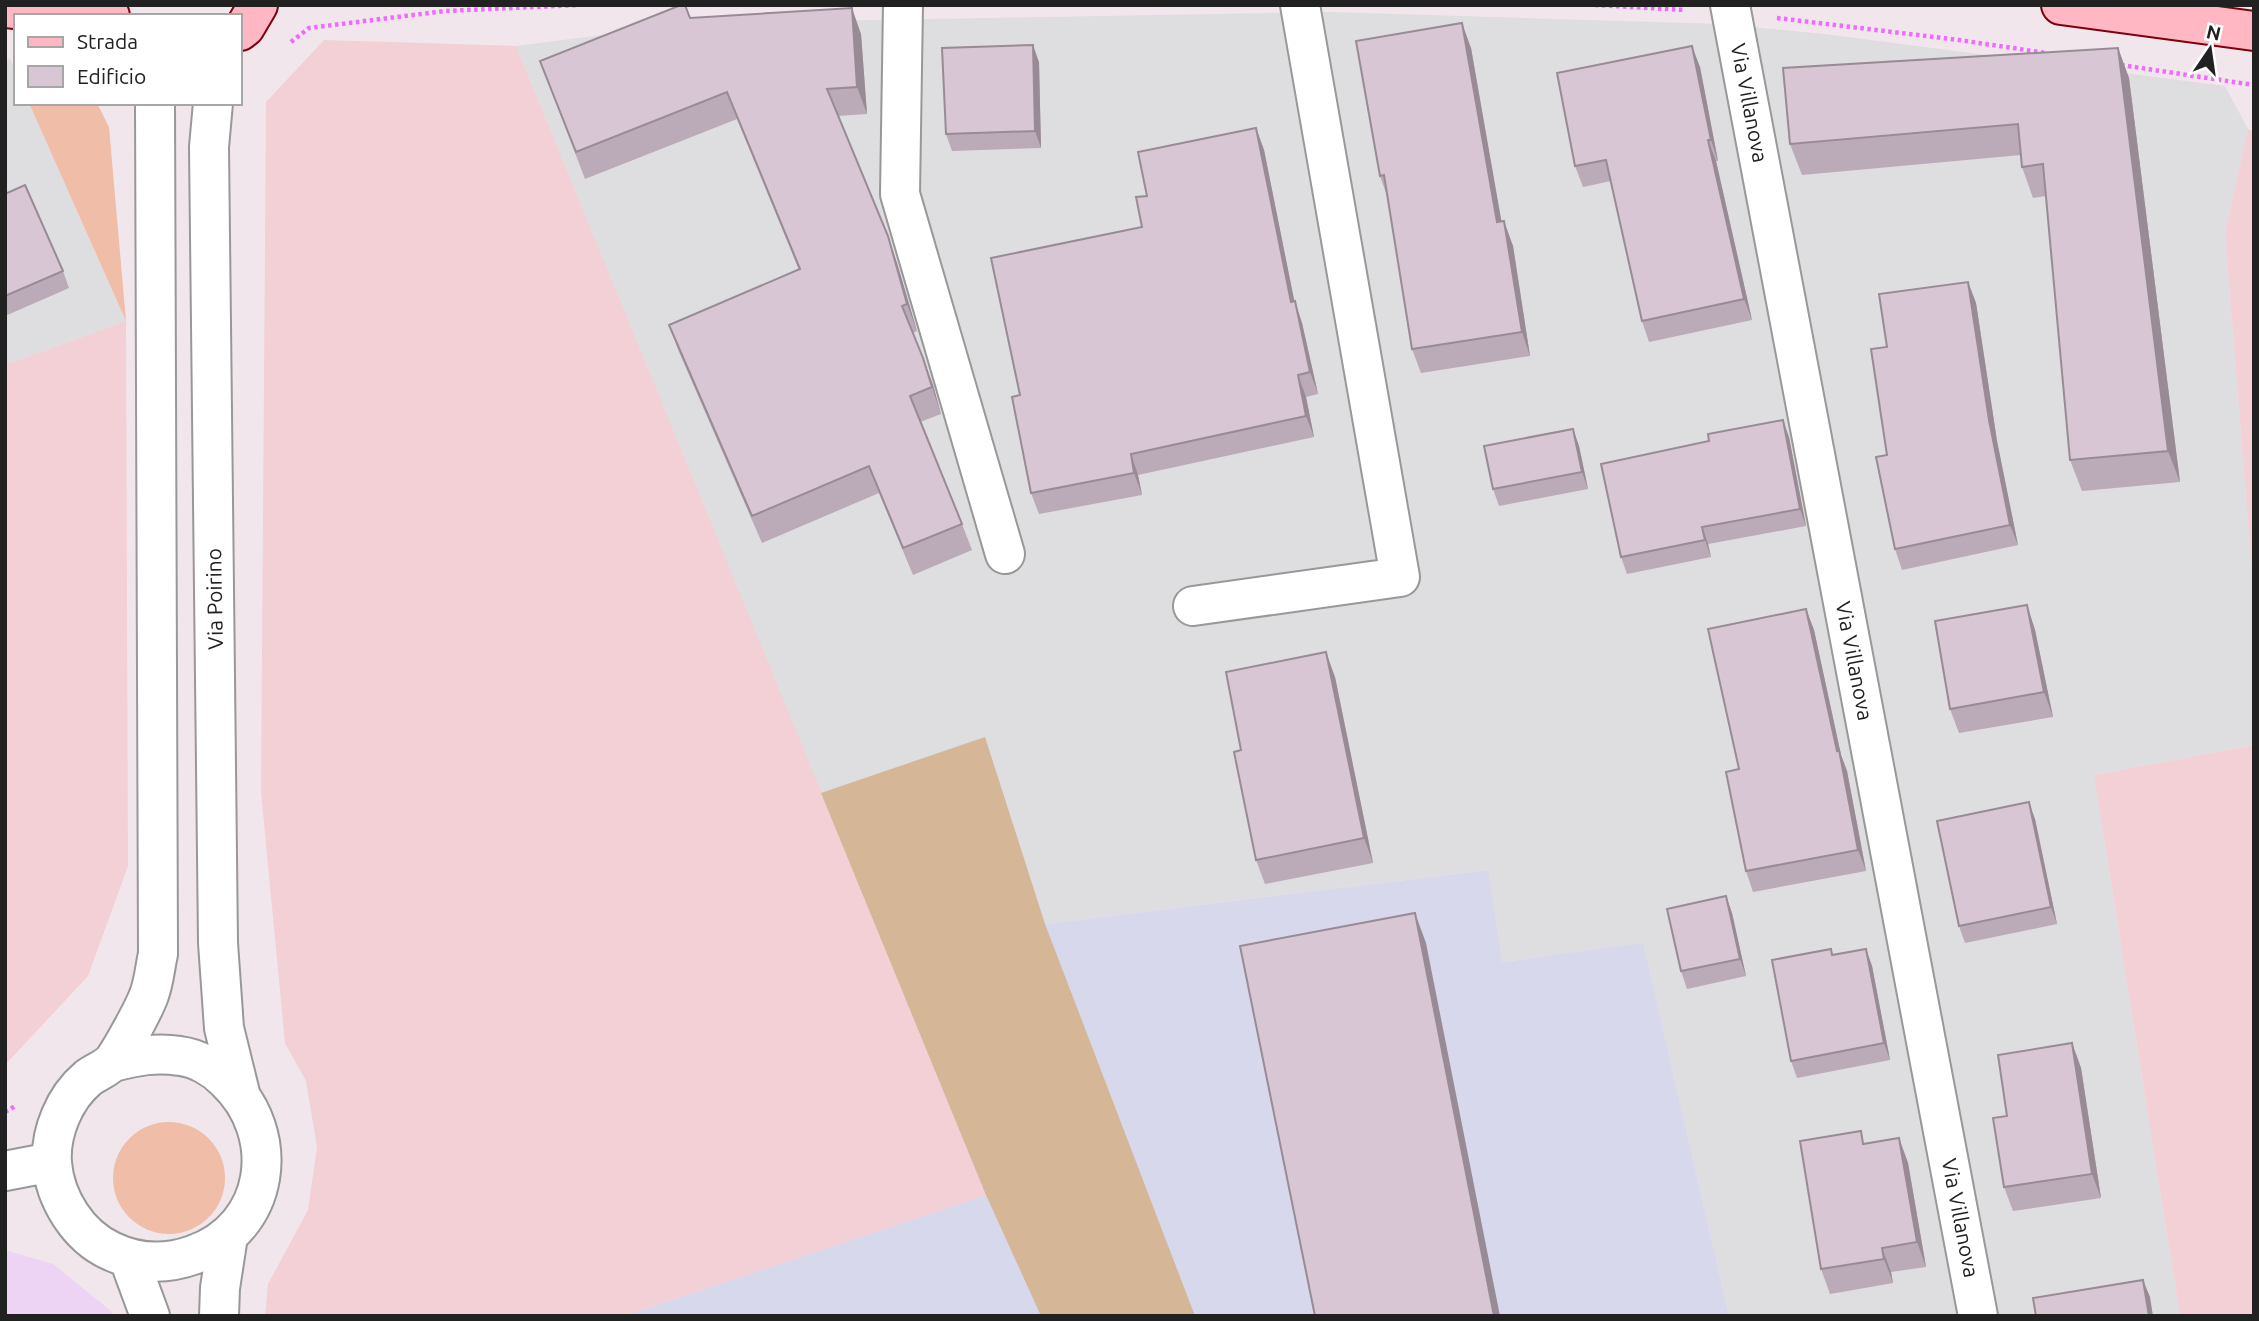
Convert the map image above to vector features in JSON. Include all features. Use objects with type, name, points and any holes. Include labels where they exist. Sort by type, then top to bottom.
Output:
[{"type":"main road","points":[[242,28],[258,5]]},
{"type":"main road","points":[[2061,5],[2254,30]]},
{"type":"main road","points":[[5,8],[54,14]]},
{"type":"street","points":[[903,5],[900,194],[1005,554]]},
{"type":"street","points":[[1193,606],[1400,577],[1300,5]]},
{"type":"street","name":"Via Villanova","points":[[1731,9],[1978,1316]]},
{"type":"street","points":[[113,1062],[149,995],[158,954],[155,105]]},
{"type":"street","name":"Via Poirino","points":[[213,105],[209,147],[218,943],[223,1028],[240,1093]]},
{"type":"street","points":[[146,1053],[182,1056],[215,1069],[240,1093],[256,1120],[262,1152],[260,1183],[248,1212],[228,1236],[206,1251],[155,1263],[129,1259],[108,1250],[89,1237],[70,1216],[57,1190],[52,1162],[55,1131],[67,1103],[87,1079],[113,1062],[146,1053]]},
{"type":"street","points":[[5,1171],[52,1162]]},
{"type":"street","points":[[219,1316],[220,1288],[228,1236]]},
{"type":"street","points":[[129,1259],[150,1316]]},
{"type":"path","points":[[290,43],[309,28],[444,12],[579,5]]},
{"type":"path","points":[[1595,5],[1731,9],[2053,54]]},
{"type":"path","points":[[2120,64],[2254,85]]},
{"type":"shaded area","points":[[1332,12],[1721,24],[1825,34],[2225,86],[2248,129],[2225,233],[2254,596],[2254,745],[2094,775],[2180,1316],[1729,1316],[1643,944],[1501,962],[1487,870],[1045,924],[985,738],[821,793],[516,46],[695,23]]},
{"type":"shaded area","points":[[324,40],[516,46],[986,1195],[623,1316],[265,1316],[268,1284],[308,1210],[317,1147],[306,1081],[285,1043],[261,792],[266,102]]},
{"type":"shaded area","points":[[10,59],[14,68],[14,105],[30,105],[126,321],[5,365],[5,60]]},
{"type":"shaded area","points":[[30,105],[98,105],[109,127],[126,321]]},
{"type":"shaded area","points":[[2248,129],[2254,132],[2254,596],[2225,233]]},
{"type":"shaded area","points":[[126,321],[128,866],[88,976],[5,1065],[5,365]]},
{"type":"shaded area","points":[[985,737],[1045,924],[1488,870],[1502,962],[1643,943],[1729,1316],[623,1316],[985,1195],[821,793]]},
{"type":"shaded area","points":[[985,737],[1045,924],[1195,1316],[1041,1316],[986,1195],[821,793]]},
{"type":"shaded area","points":[[2254,745],[2254,1316],[2180,1316],[2094,775]]},
{"type":"shaded area","points":[[169,1122],[191,1126],[209,1138],[221,1156],[225,1178],[221,1200],[209,1218],[191,1230],[169,1234],[147,1230],[129,1218],[117,1200],[113,1178],[117,1156],[129,1138],[147,1126]]},
{"type":"shaded area","points":[[5,1250],[53,1264],[114,1316],[5,1316]]},
{"type":"building","points":[[685,5],[690,18],[852,8],[857,87],[827,89],[888,236],[907,304],[902,306],[932,387],[910,396],[962,524],[903,548],[869,466],[752,516],[669,325],[800,269],[727,92],[576,152],[540,61]]},
{"type":"building","points":[[1462,23],[1497,222],[1504,221],[1522,332],[1412,349],[1384,175],[1380,176],[1356,41]]},
{"type":"building","points":[[1033,45],[1035,131],[946,134],[942,48]]},
{"type":"building","points":[[1692,46],[1711,140],[1708,140],[1744,299],[1642,321],[1606,160],[1575,166],[1557,73]]},
{"type":"building","points":[[2118,48],[2168,451],[2070,460],[2043,164],[2022,167],[2018,124],[1790,144],[1783,68]]},
{"type":"building","points":[[1256,128],[1291,302],[1295,301],[1310,372],[1298,375],[1306,416],[1131,454],[1134,473],[1031,493],[1012,397],[1020,395],[991,258],[1142,227],[1136,197],[1147,196],[1138,152]]},
{"type":"building","points":[[25,185],[63,271],[5,296],[5,194]]},
{"type":"building","points":[[1968,282],[1989,420],[2010,525],[1895,549],[1876,457],[1887,455],[1871,349],[1887,347],[1879,294]]},
{"type":"building","points":[[1783,420],[1800,509],[1702,527],[1705,540],[1621,557],[1601,464],[1709,441],[1708,434]]},
{"type":"building","points":[[1573,429],[1582,472],[1493,489],[1484,446]]},
{"type":"building","points":[[2027,605],[2044,692],[1950,709],[1935,621]]},
{"type":"building","points":[[1806,609],[1837,751],[1839,750],[1858,850],[1746,871],[1726,772],[1739,769],[1708,629]]},
{"type":"building","points":[[1326,652],[1364,838],[1256,860],[1234,752],[1241,750],[1226,672]]},
{"type":"building","points":[[2029,802],[2051,907],[1959,926],[1937,821]]},
{"type":"building","points":[[1726,896],[1740,959],[1681,971],[1667,909]]},
{"type":"building","points":[[1415,913],[1494,1316],[1315,1316],[1240,946]]},
{"type":"building","points":[[1831,949],[1832,955],[1866,949],[1884,1043],[1791,1061],[1772,960]]},
{"type":"building","points":[[2072,1043],[2092,1174],[2004,1187],[1993,1118],[2007,1116],[1998,1055]]},
{"type":"building","points":[[1861,1131],[1863,1144],[1899,1138],[1917,1242],[1882,1248],[1884,1259],[1821,1269],[1800,1141]]},
{"type":"building","points":[[2143,1280],[2149,1316],[2036,1316],[2033,1298]]}]
